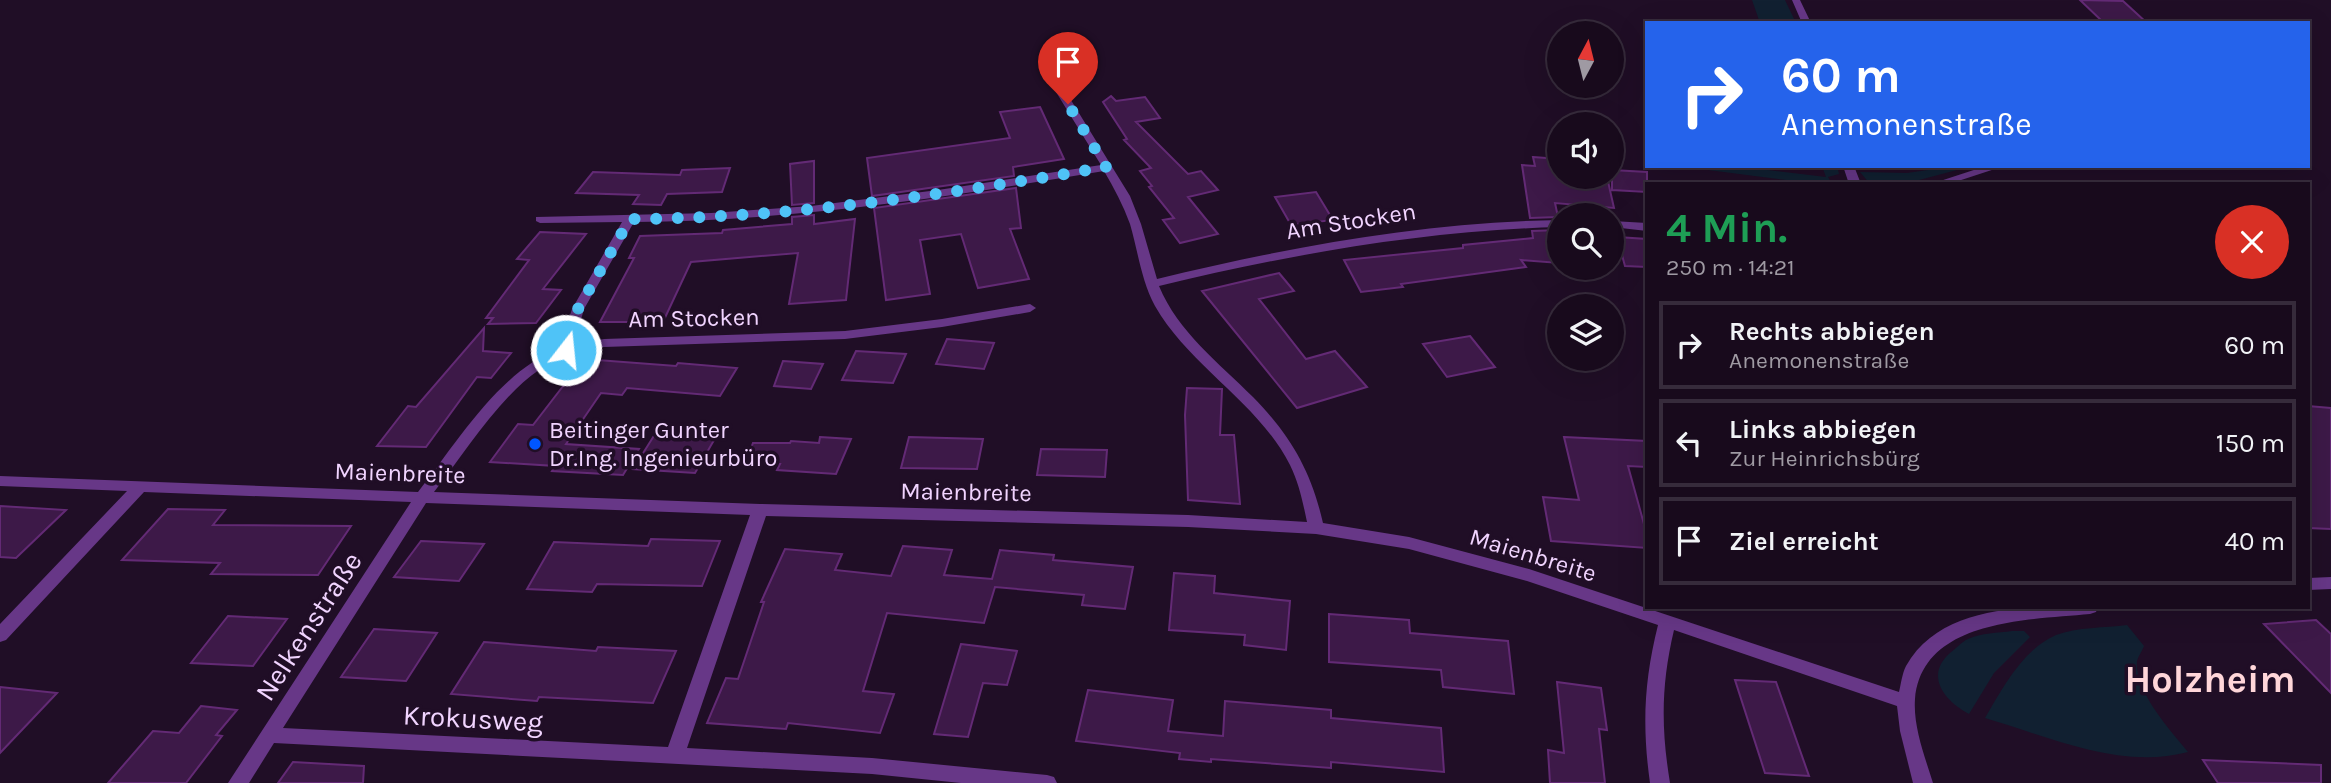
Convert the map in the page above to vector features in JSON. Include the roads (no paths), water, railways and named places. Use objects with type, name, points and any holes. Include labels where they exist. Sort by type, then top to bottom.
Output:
[{"type":"street","points":[[1796,0],[1806,21]]},
{"type":"street","points":[[1061,92],[1132,214],[1152,284],[1162,306],[1185,339],[1245,398],[1295,460],[1308,493],[1316,528]]},
{"type":"street","points":[[540,219],[766,214],[894,201],[1106,167]]},
{"type":"street","points":[[1943,182],[1992,168]]},
{"type":"street","points":[[566,350],[578,309],[630,219]]},
{"type":"street","name":"Am Stocken","points":[[1152,284],[1240,263],[1358,241],[1470,226],[1547,223]]},
{"type":"street","points":[[1624,225],[1645,226]]},
{"type":"street","name":"Am Stocken","points":[[422,497],[502,395],[533,367],[566,350],[604,343],[845,335],[930,325],[1030,308]]},
{"type":"street","name":"Maienbreite","points":[[0,481],[760,510],[1188,521],[1316,528],[1409,543],[1529,575],[1906,702]]},
{"type":"street","points":[[0,635],[141,486]]},
{"type":"street","name":"Nelkenstraße","points":[[238,783],[422,497]]},
{"type":"street","points":[[675,755],[760,510]]},
{"type":"street","points":[[2310,584],[2331,583]]},
{"type":"street","points":[[1923,783],[1906,702],[1907,687],[1915,665],[1930,649],[1979,613],[2053,609]]},
{"type":"street","points":[[1660,783],[1651,716],[1656,670],[1667,622]]},
{"type":"street","name":"Krokusweg","points":[[269,735],[872,766],[1047,783]]},
{"type":"place","name":"Beitinger Gunter Dr.Ing. Ingenieurbüro","points":[[535,444]]},
{"type":"district","name":"Holzheim","points":[[2210,679]]}]
